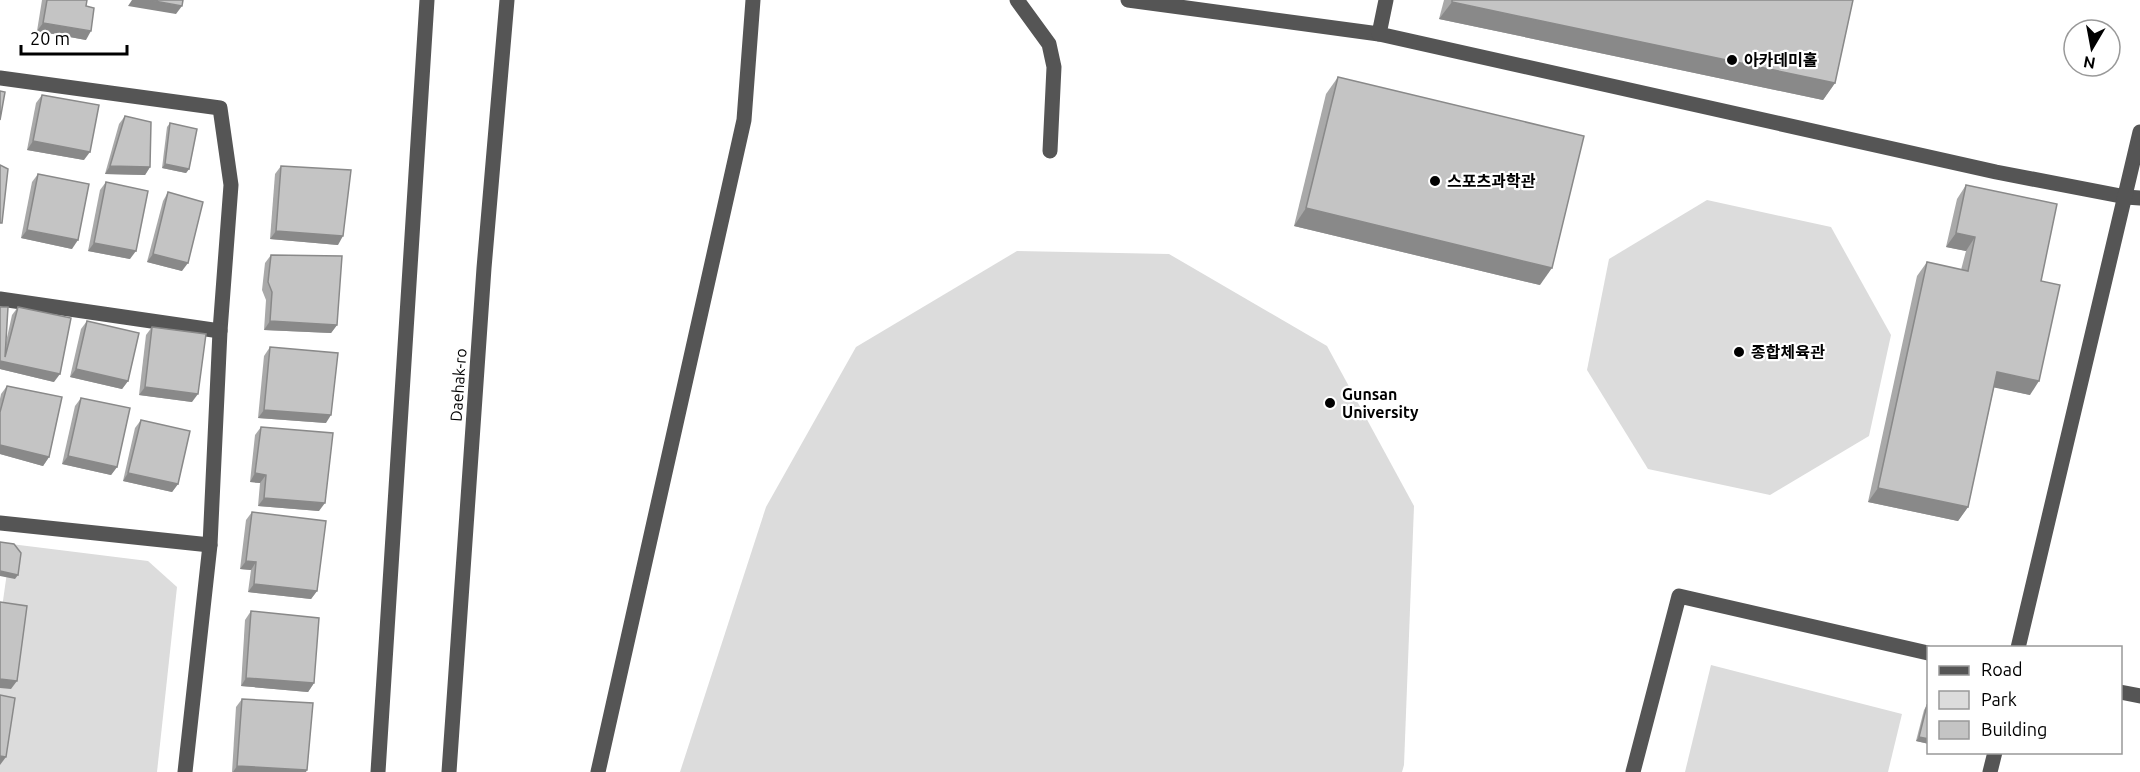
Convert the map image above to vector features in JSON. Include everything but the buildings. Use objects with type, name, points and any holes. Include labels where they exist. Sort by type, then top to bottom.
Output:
[{"type":"street","points":[[378,772],[426,0]]},
{"type":"street","name":"Daehak-ro","points":[[449,772],[484,268],[507,0]]},
{"type":"street","points":[[597,772],[744,120],[753,0]]},
{"type":"street","points":[[1017,0],[1049,44],[1054,67],[1050,151]]},
{"type":"street","points":[[1128,0],[1379,34],[1984,169],[2133,197]]},
{"type":"street","points":[[1379,34],[1386,0]]},
{"type":"street","points":[[0,78],[220,108],[231,185],[220,331],[210,545],[185,772]]},
{"type":"street","points":[[2020,646],[2133,197],[2140,132]]},
{"type":"street","points":[[0,299],[220,331]]},
{"type":"street","points":[[0,523],[210,545]]},
{"type":"street","points":[[1633,772],[1678,596],[1927,653]]},
{"type":"street","points":[[2122,692],[2140,696]]},
{"type":"street","points":[[1990,772],[1995,754]]},
{"type":"green space","name":"종합체육관","points":[[1707,200],[1831,227],[1891,335],[1869,436],[1770,495],[1648,469],[1587,370],[1609,259]]},
{"type":"green space","points":[[1017,251],[1169,254],[1327,346],[1414,506],[1402,772],[680,772],[766,507],[856,347]]},
{"type":"green space","points":[[11,544],[148,561],[177,587],[157,772],[0,772],[0,622]]},
{"type":"green space","points":[[1711,665],[1902,714],[1888,772],[1685,772]]},
{"type":"place","name":"아카데미홀","points":[[1732,60]]},
{"type":"place","name":"스포츠과학관","points":[[1435,181]]},
{"type":"place","name":"종합체육관","points":[[1739,352]]},
{"type":"place","name":"Gunsan University","points":[[1330,403]]}]
